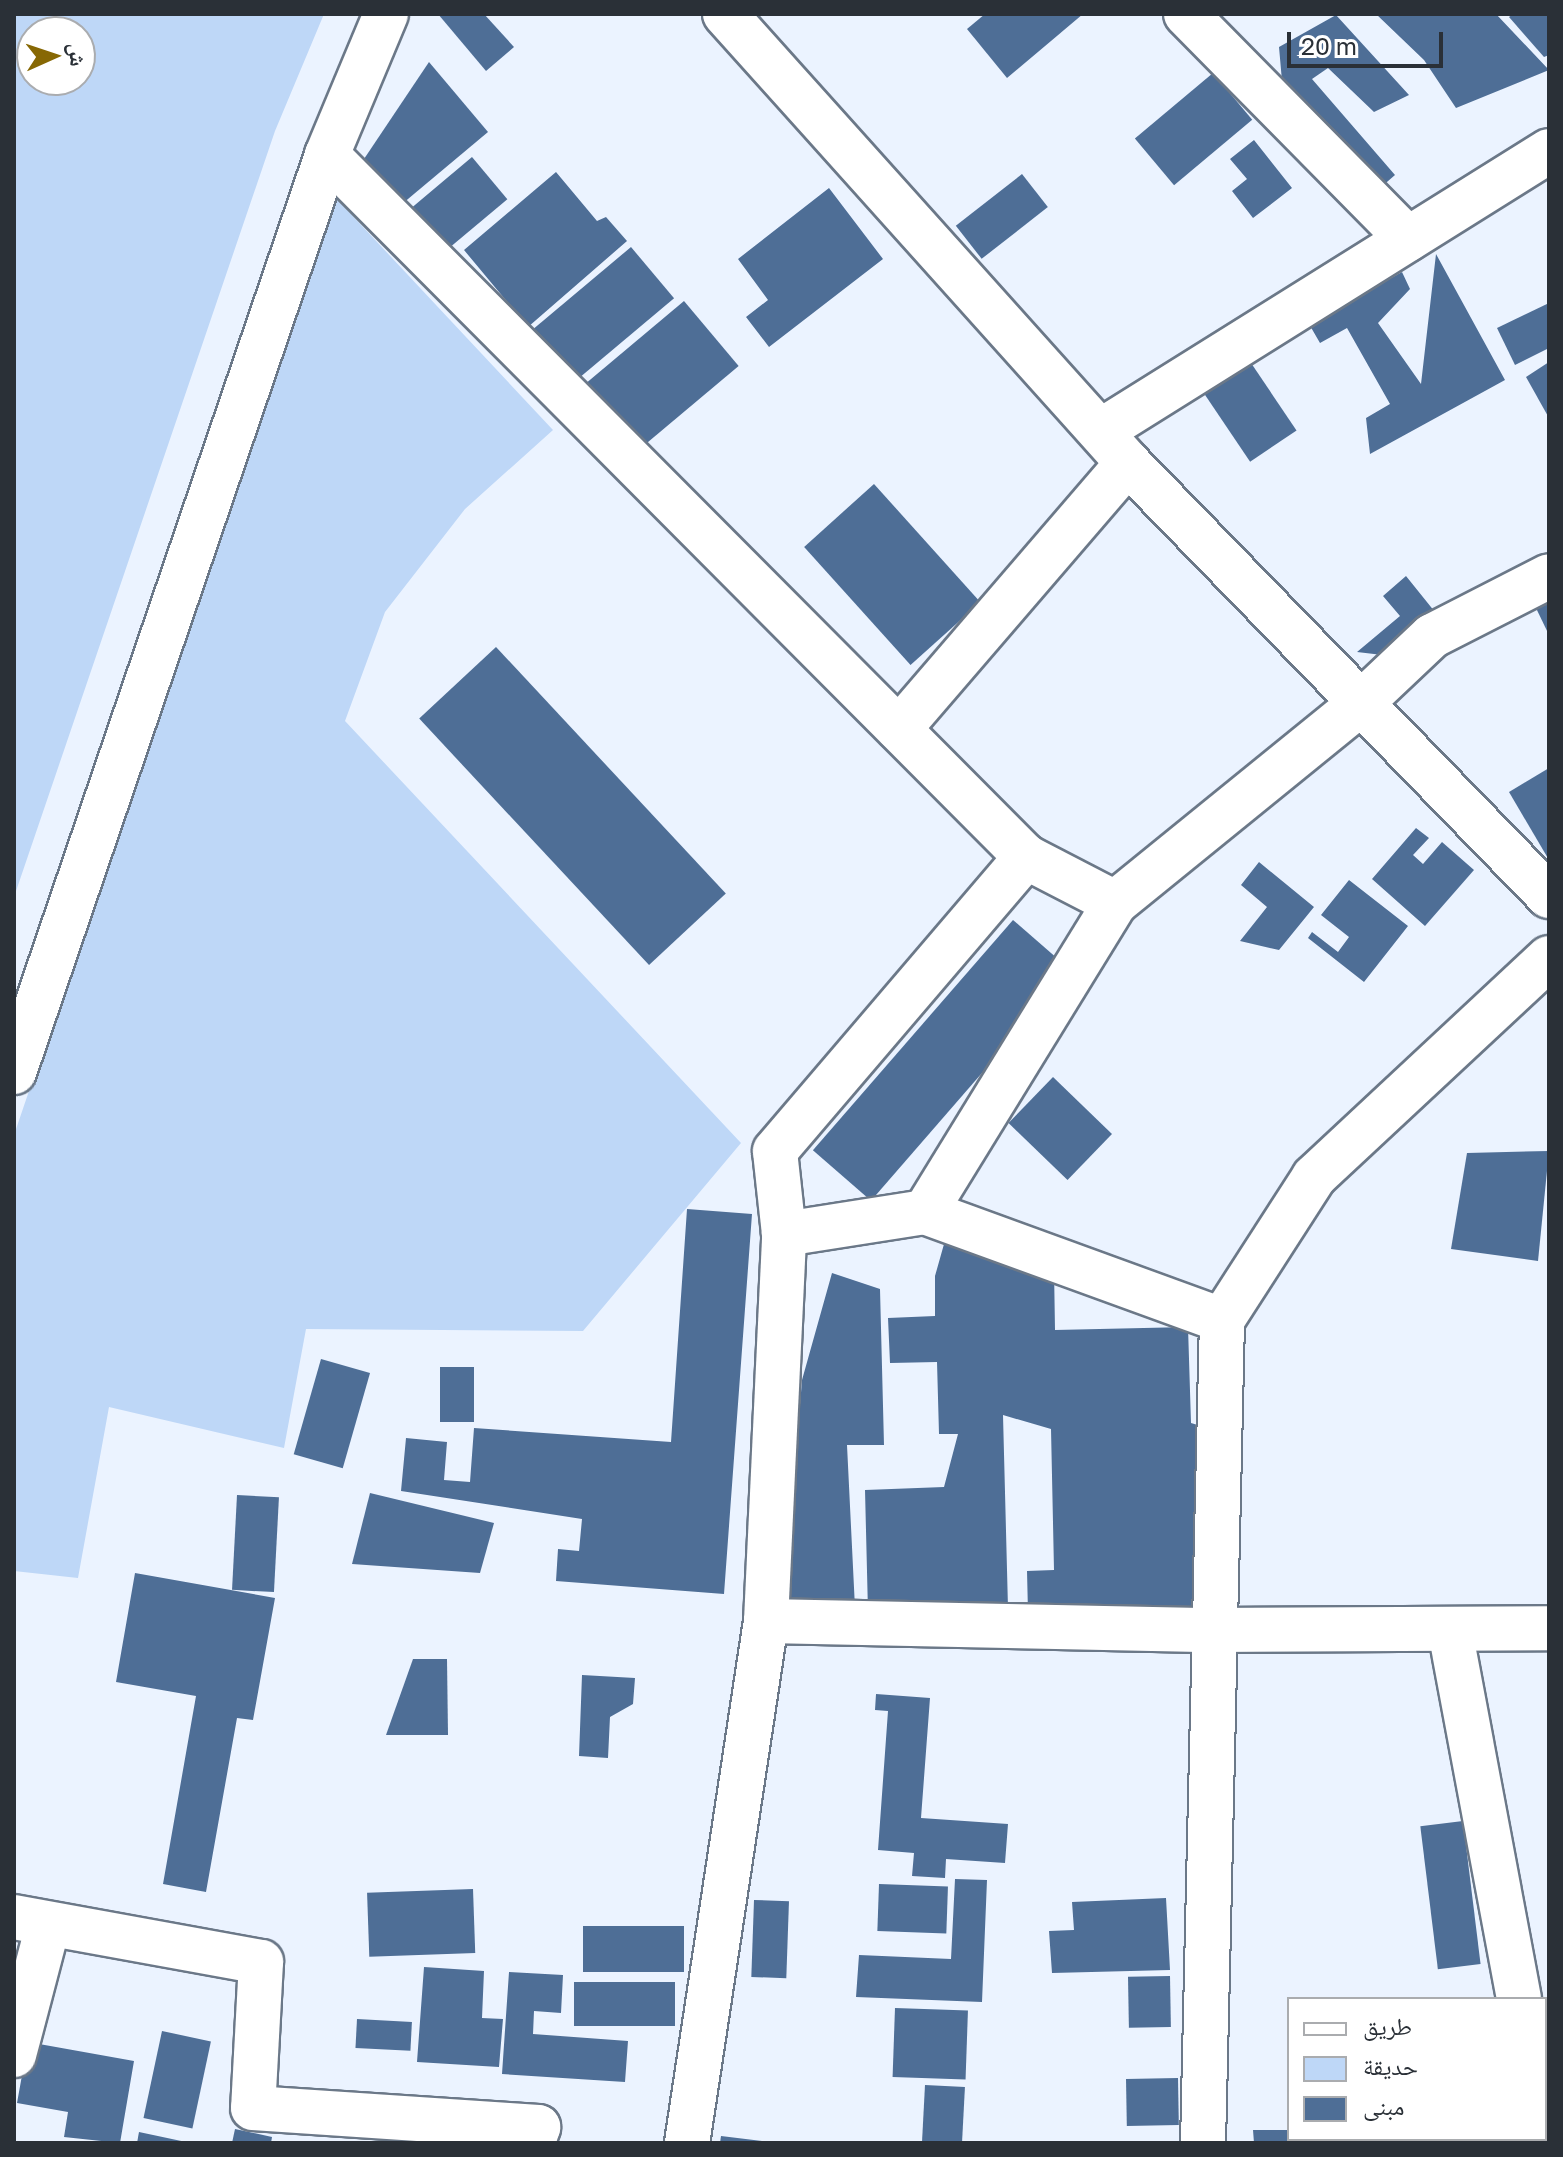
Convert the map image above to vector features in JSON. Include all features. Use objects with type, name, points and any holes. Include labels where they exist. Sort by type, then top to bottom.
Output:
[{"type":"street","points":[[14,1072],[327,155],[386,14]]},
{"type":"street","points":[[725,14],[1115,447],[1360,704],[1549,896]]},
{"type":"street","points":[[1186,14],[1408,239]]},
{"type":"street","points":[[899,729],[1115,447],[1408,239],[1549,151]]},
{"type":"street","points":[[327,155],[1026,857],[1115,903]]},
{"type":"street","points":[[925,1212],[1115,903],[1360,704],[1432,636],[1549,576]]},
{"type":"street","points":[[687,2143],[766,1621],[784,1234],[775,1151],[1026,857]]},
{"type":"street","points":[[1203,2143],[1222,1320],[1314,1177],[1549,958]]},
{"type":"street","points":[[784,1234],[925,1212],[1222,1320]]},
{"type":"street","points":[[766,1621],[1213,1630],[1549,1628]]},
{"type":"street","points":[[1450,1630],[1519,1997]]},
{"type":"street","points":[[14,2055],[31,1921],[261,1962],[253,2108],[538,2127],[533,2143]]},
{"type":"green space","points":[[14,14],[324,14],[275,131],[14,897]]},
{"type":"green space","points":[[334,196],[553,430],[465,509],[385,612],[345,721],[741,1143],[583,1331],[306,1329],[284,1448],[109,1407],[78,1578],[14,1571],[14,1135]]},
{"type":"building","points":[[438,14],[484,14],[514,47],[486,71]]},
{"type":"building","points":[[985,14],[1083,14],[1007,78],[967,29]]},
{"type":"building","points":[[1376,14],[1496,14],[1549,70],[1456,108],[1424,60]]},
{"type":"building","points":[[1513,14],[1549,14],[1549,55],[1544,57],[1509,17]]},
{"type":"building","points":[[1336,15],[1409,95],[1374,112],[1328,68],[1312,79],[1395,175],[1380,188],[1282,81],[1279,47]]},
{"type":"building","points":[[429,62],[488,132],[402,204],[364,159]]},
{"type":"building","points":[[1213,73],[1252,120],[1174,185],[1135,139]]},
{"type":"building","points":[[1254,140],[1292,188],[1253,218],[1232,191],[1247,179],[1230,159]]},
{"type":"building","points":[[472,157],[507,199],[448,249],[412,207]]},
{"type":"building","points":[[556,172],[597,221],[606,217],[627,241],[528,327],[464,250]]},
{"type":"building","points":[[1022,174],[1048,207],[982,259],[956,226]]},
{"type":"building","points":[[829,188],[883,259],[769,347],[746,317],[768,300],[738,259]]},
{"type":"building","points":[[631,247],[674,298],[574,383],[531,331]]},
{"type":"building","points":[[1436,254],[1505,380],[1370,454],[1366,418],[1390,404],[1347,328],[1320,343],[1309,324],[1402,272],[1410,289],[1378,323],[1421,384]]},
{"type":"building","points":[[684,301],[739,366],[637,452],[582,386]]},
{"type":"building","points":[[1549,303],[1549,348],[1515,365],[1497,328]]},
{"type":"building","points":[[1249,360],[1297,430],[1250,462],[1203,391]]},
{"type":"building","points":[[1549,362],[1549,418],[1526,377]]},
{"type":"building","points":[[874,484],[980,602],[911,665],[804,547]]},
{"type":"building","points":[[1406,576],[1439,617],[1391,656],[1357,652],[1400,616],[1383,596]]},
{"type":"building","points":[[1549,599],[1549,635],[1535,606]]},
{"type":"building","points":[[496,647],[726,893],[649,965],[419,719]]},
{"type":"building","points":[[1549,768],[1549,860],[1509,792]]},
{"type":"building","points":[[1416,828],[1429,838],[1413,855],[1423,864],[1442,842],[1474,870],[1425,926],[1372,879]]},
{"type":"building","points":[[1259,862],[1314,907],[1279,950],[1240,941],[1267,907],[1241,885]]},
{"type":"building","points":[[1349,880],[1408,926],[1364,982],[1308,938],[1312,932],[1338,952],[1349,937],[1321,915]]},
{"type":"building","points":[[1013,920],[1071,971],[871,1201],[813,1150]]},
{"type":"building","points":[[1053,1077],[1112,1134],[1068,1180],[1009,1123]]},
{"type":"building","points":[[1549,1151],[1538,1261],[1451,1249],[1467,1153]]},
{"type":"building","points":[[687,1209],[752,1214],[724,1594],[556,1581],[558,1549],[579,1551],[582,1519],[401,1491],[406,1438],[447,1442],[444,1480],[470,1482],[474,1428],[671,1442]]},
{"type":"building","points":[[946,1237],[1054,1268],[1055,1330],[1188,1327],[1191,1423],[1201,1426],[1206,1620],[1028,1613],[1027,1571],[1054,1570],[1051,1429],[1003,1415],[1008,1608],[868,1612],[865,1490],[944,1487],[958,1434],[939,1434],[937,1362],[890,1363],[888,1318],[935,1316],[935,1276]]},
{"type":"building","points":[[832,1273],[880,1289],[884,1445],[847,1445],[855,1608],[784,1605],[802,1380]]},
{"type":"building","points":[[321,1359],[370,1373],[343,1468],[294,1454]]},
{"type":"building","points":[[440,1367],[474,1367],[474,1422],[440,1422]]},
{"type":"building","points":[[370,1493],[494,1523],[480,1573],[352,1564]]},
{"type":"building","points":[[237,1495],[279,1497],[274,1592],[232,1590]]},
{"type":"building","points":[[135,1573],[275,1598],[253,1720],[237,1718],[206,1892],[163,1884],[196,1696],[116,1682]]},
{"type":"building","points":[[413,1659],[447,1659],[448,1735],[386,1735]]},
{"type":"building","points":[[582,1675],[635,1678],[633,1704],[610,1717],[608,1758],[579,1756]]},
{"type":"building","points":[[876,1694],[930,1698],[921,1818],[1008,1824],[1005,1863],[946,1859],[945,1878],[912,1876],[914,1853],[878,1850],[888,1711],[875,1710]]},
{"type":"building","points":[[1463,1821],[1481,1964],[1438,1969],[1420,1826]]},
{"type":"building","points":[[955,1879],[987,1880],[982,2002],[856,1997],[859,1955],[951,1959]]},
{"type":"building","points":[[879,1884],[948,1886],[946,1933],[877,1931]]},
{"type":"building","points":[[473,1889],[475,1953],[369,1957],[367,1893]]},
{"type":"building","points":[[1166,1898],[1170,1970],[1052,1973],[1049,1931],[1074,1930],[1072,1902]]},
{"type":"building","points":[[754,1900],[789,1901],[786,1978],[751,1977]]},
{"type":"building","points":[[583,1926],[684,1926],[684,1972],[583,1972]]},
{"type":"building","points":[[424,1967],[484,1971],[482,2018],[503,2019],[499,2067],[417,2062]]},
{"type":"building","points":[[509,1972],[563,1975],[561,2013],[534,2011],[533,2034],[628,2041],[625,2082],[502,2074]]},
{"type":"building","points":[[1170,1976],[1171,2027],[1129,2028],[1128,1977]]},
{"type":"building","points":[[574,1982],[675,1982],[675,2026],[574,2026]]},
{"type":"building","points":[[895,2008],[968,2011],[966,2080],[893,2077]]},
{"type":"building","points":[[357,2019],[412,2022],[410,2051],[355,2048]]},
{"type":"building","points":[[162,2031],[211,2041],[192,2128],[143,2118]]},
{"type":"building","points":[[28,2042],[134,2061],[120,2143],[64,2137],[68,2112],[17,2103]]},
{"type":"building","points":[[1178,2078],[1179,2125],[1127,2126],[1126,2079]]},
{"type":"building","points":[[925,2085],[965,2087],[962,2143],[922,2143]]},
{"type":"building","points":[[235,2129],[272,2137],[271,2143],[232,2143]]},
{"type":"building","points":[[1253,2130],[1287,2130],[1287,2141],[1360,2143],[1254,2143]]},
{"type":"building","points":[[139,2132],[186,2142],[186,2143],[137,2143]]},
{"type":"building","points":[[721,2136],[762,2141],[762,2143],[720,2143]]}]
